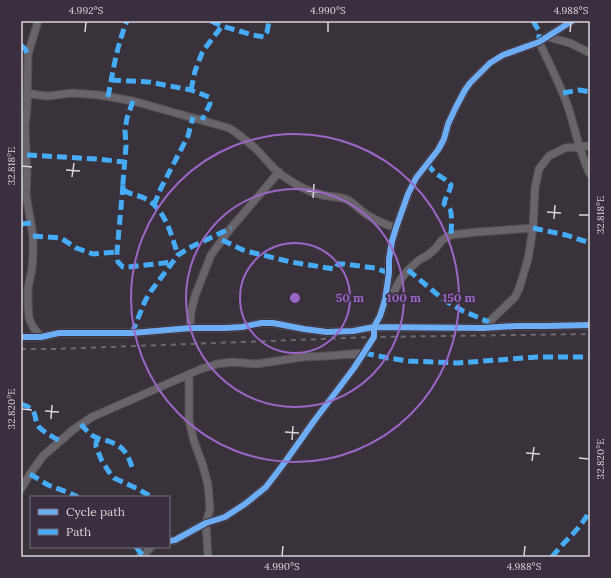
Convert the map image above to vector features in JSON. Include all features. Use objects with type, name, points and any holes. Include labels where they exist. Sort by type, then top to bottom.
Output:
[{"type":"street","points":[[38,21],[28,54],[27,106],[23,127],[27,166],[26,194],[33,236],[32,269],[28,288],[29,318],[33,327],[41,337]]},
{"type":"street","points":[[170,541],[175,540],[206,523],[224,516],[245,504],[266,487],[286,462],[314,421],[354,368],[374,337],[374,327],[380,316],[385,300],[389,273],[389,259],[396,228],[408,194],[416,178],[438,150],[444,139],[448,124],[456,107],[470,83],[490,63],[503,55],[539,42],[572,21]]},
{"type":"street","points":[[548,37],[570,43],[590,53]]},
{"type":"street","points":[[539,42],[553,69],[566,103],[579,147],[590,174]]},
{"type":"street","points":[[27,93],[48,96],[72,93],[99,95],[134,101],[229,128],[242,136],[278,172],[296,184],[310,192],[346,199],[372,218],[396,228]]},
{"type":"street","points":[[483,328],[515,297],[519,288],[528,259],[533,228],[535,188],[539,169],[549,156],[565,148],[590,146]]},
{"type":"street","points":[[191,328],[191,312],[195,296],[212,255],[231,228],[278,172]]},
{"type":"street","points":[[385,300],[395,290],[400,280],[408,270],[435,249],[442,240],[451,236],[477,232],[533,228]]},
{"type":"street","points":[[21,337],[41,337],[59,333],[226,328],[242,327],[261,323],[273,323],[327,332],[353,331],[374,327],[483,328],[590,325]]},
{"type":"street","points":[[21,489],[43,456],[74,429],[92,417],[201,369],[232,362],[256,364],[303,357],[364,353]]},
{"type":"street","points":[[189,374],[188,421],[208,485],[210,509],[206,523],[208,557]]},
{"type":"street","points":[[139,557],[143,556],[150,548]]},
{"type":"railway","points":[[21,349],[374,337],[590,334]]},
{"type":"marked path","points":[[108,97],[118,49],[127,21]]},
{"type":"marked path","points":[[211,21],[222,26],[264,37],[267,32],[269,21]]},
{"type":"marked path","points":[[533,21],[539,31],[539,42]]},
{"type":"marked path","points":[[191,90],[195,71],[202,53],[222,26]]},
{"type":"marked path","points":[[21,45],[28,54]]},
{"type":"marked path","points":[[111,80],[149,82],[191,90],[209,97],[210,104],[202,120]]},
{"type":"marked path","points":[[563,93],[579,90],[590,92]]},
{"type":"marked path","points":[[133,101],[127,118],[125,130],[126,146],[123,188],[125,191],[146,199],[153,204],[163,216],[178,255]]},
{"type":"marked path","points":[[154,205],[161,188],[188,136],[193,117]]},
{"type":"marked path","points":[[27,155],[125,162]]},
{"type":"marked path","points":[[427,164],[435,173],[451,185],[444,204],[449,208],[451,213],[451,235]]},
{"type":"marked path","points":[[123,185],[117,252],[118,262],[123,267],[173,262]]},
{"type":"marked path","points":[[21,224],[31,223]]},
{"type":"marked path","points":[[132,333],[145,301],[178,255],[191,247],[231,228]]},
{"type":"marked path","points":[[533,228],[566,235],[590,243]]},
{"type":"marked path","points":[[33,236],[61,238],[76,248],[93,254],[117,252]]},
{"type":"marked path","points":[[222,240],[243,250],[291,262],[334,269],[338,264],[344,264],[375,268],[389,273]]},
{"type":"marked path","points":[[408,270],[444,300],[463,311],[489,322]]},
{"type":"marked path","points":[[364,353],[409,361],[458,363],[537,357],[590,357]]},
{"type":"marked path","points":[[21,404],[32,410],[35,414],[36,422],[39,427],[60,441]]},
{"type":"marked path","points":[[81,424],[93,436],[121,447],[128,457],[132,467]]},
{"type":"marked path","points":[[98,438],[96,447],[102,461],[111,475],[114,478],[150,496]]},
{"type":"marked path","points":[[30,474],[48,485],[76,496]]},
{"type":"marked path","points":[[552,557],[582,523],[590,510]]},
{"type":"marked path","points":[[137,548],[143,556]]},
{"type":"cycle path","points":[[170,541],[175,540],[206,523],[225,517],[245,504],[266,487],[354,368],[374,337],[374,327],[380,316],[385,300],[392,241],[408,194],[416,178],[438,150],[444,139],[448,124],[465,90],[490,63],[503,55],[539,42],[572,21]]},
{"type":"cycle path","points":[[21,337],[41,337],[59,333],[132,333],[191,328],[225,328],[242,327],[261,323],[273,323],[327,332],[353,331],[374,327],[483,328],[590,325]]}]
